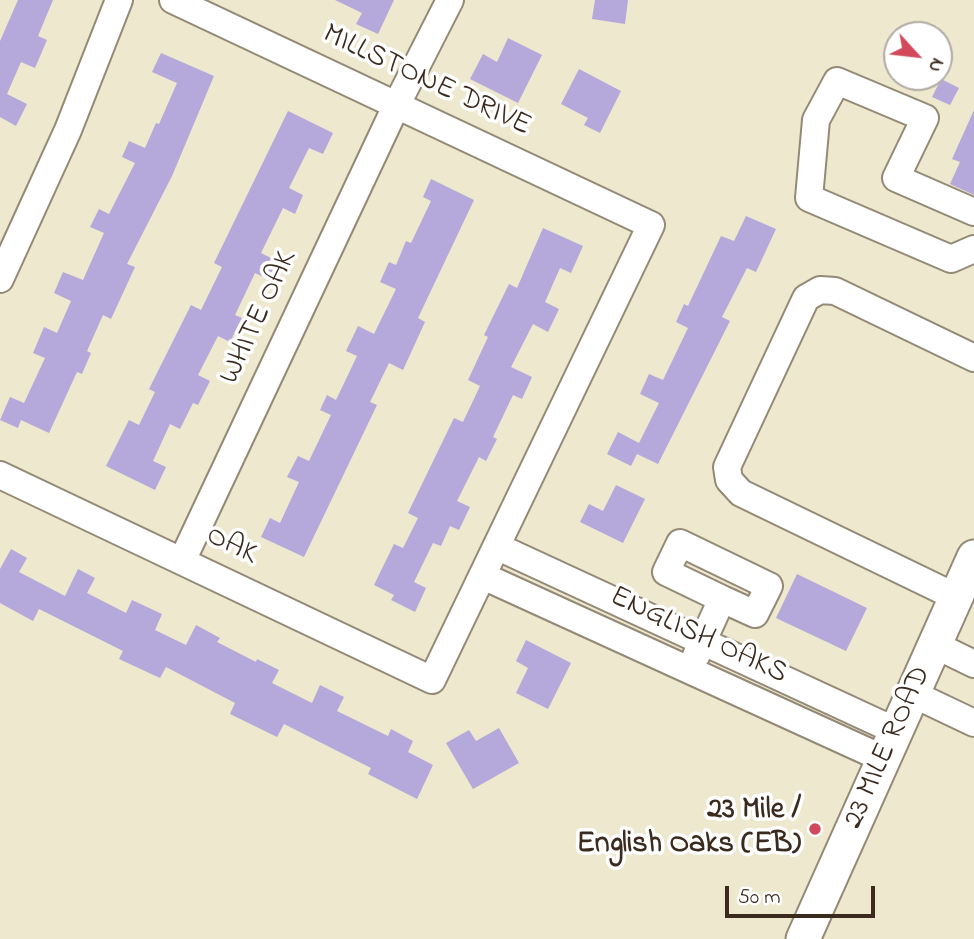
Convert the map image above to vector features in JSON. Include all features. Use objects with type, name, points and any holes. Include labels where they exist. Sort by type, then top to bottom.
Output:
[{"type":"main road","name":"23 MILE ROAD","points":[[803,939],[974,557]]},
{"type":"street","points":[[0,279],[68,130],[119,0]]},
{"type":"street","name":"MILLSTONE DRIVE","points":[[173,0],[651,225],[498,547]]},
{"type":"street","name":"WHITE OAK","points":[[182,561],[397,104],[450,0]]},
{"type":"street","points":[[974,212],[896,178],[925,118],[836,80],[816,120],[809,198],[951,259],[974,249]]},
{"type":"street","points":[[956,597],[741,493],[729,480],[727,467],[806,298],[820,290],[835,291],[974,358]]},
{"type":"street","name":"OAK","points":[[0,475],[432,680],[484,576]]},
{"type":"street","points":[[484,576],[498,547]]},
{"type":"street","name":"ENGLISH OAKS","points":[[498,547],[702,641],[890,745]]},
{"type":"street","name":"ENGLISH OAKS","points":[[484,576],[690,669],[890,745]]},
{"type":"street","points":[[690,669],[722,599]]},
{"type":"street","points":[[935,645],[974,664]]},
{"type":"street","points":[[913,694],[974,723]]},
{"type":"building","points":[[18,0],[53,0],[38,36],[47,40],[35,68],[21,62],[7,94],[27,104],[16,126],[0,117],[0,41]]},
{"type":"building","points":[[335,0],[394,0],[378,34],[356,24],[362,13]]},
{"type":"building","points":[[595,0],[628,0],[625,24],[592,19]]},
{"type":"building","points":[[508,38],[542,55],[518,103],[470,79],[483,54],[497,62]]},
{"type":"building","points":[[161,53],[214,76],[172,176],[127,264],[135,267],[111,319],[103,315],[87,351],[91,353],[82,374],[77,372],[49,433],[21,420],[18,428],[0,420],[10,397],[24,403],[45,358],[33,353],[44,327],[57,333],[71,301],[54,293],[63,272],[83,280],[104,233],[90,227],[99,209],[109,214],[135,163],[122,157],[129,141],[145,148],[177,83],[152,72]]},
{"type":"building","points":[[579,69],[621,91],[600,133],[584,125],[588,118],[561,104]]},
{"type":"building","points":[[953,85],[959,88],[950,105],[932,97],[935,91],[953,91]]},
{"type":"building","points":[[974,110],[974,195],[950,184],[960,162],[952,159]]},
{"type":"building","points":[[288,111],[333,133],[323,154],[309,148],[289,188],[303,195],[295,214],[283,208],[261,253],[277,261],[268,279],[255,273],[235,315],[242,318],[230,342],[218,336],[198,375],[210,381],[198,405],[193,403],[180,429],[170,424],[153,461],[166,467],[155,490],[106,466],[129,420],[139,425],[155,392],[149,389],[191,305],[201,310],[222,267],[214,263]]},
{"type":"building","points":[[431,179],[474,200],[418,318],[425,322],[403,370],[389,363],[370,402],[377,405],[304,557],[261,537],[270,518],[280,523],[299,482],[287,477],[298,456],[309,461],[331,415],[320,410],[327,395],[336,400],[357,356],[346,351],[358,326],[374,334],[396,289],[380,282],[389,262],[396,265],[406,241],[411,243],[431,201],[423,197]]},
{"type":"building","points":[[746,216],[776,229],[756,272],[747,268],[722,317],[730,321],[658,464],[637,454],[631,466],[607,454],[618,432],[639,443],[659,403],[640,394],[649,374],[663,380],[688,328],[676,322],[684,304],[688,306],[721,236],[734,241]]},
{"type":"building","points":[[543,228],[583,246],[571,273],[560,268],[545,302],[559,309],[548,332],[533,324],[511,367],[532,377],[522,399],[513,395],[493,437],[497,439],[486,461],[479,457],[457,501],[470,507],[459,530],[450,526],[441,546],[433,543],[414,582],[426,588],[415,612],[391,600],[394,595],[374,585],[394,544],[403,548],[418,518],[408,513],[454,418],[463,422],[480,386],[468,380],[488,337],[484,335],[509,284],[517,288]]},
{"type":"building","points":[[616,485],[645,499],[623,543],[580,522],[589,504],[603,511]]},
{"type":"building","points":[[11,549],[27,558],[19,572],[65,596],[78,569],[95,578],[87,593],[126,613],[132,600],[162,614],[155,630],[186,645],[196,625],[220,638],[217,642],[256,662],[257,659],[279,670],[272,683],[312,703],[320,685],[344,697],[337,711],[388,736],[391,729],[413,741],[408,752],[433,765],[417,799],[368,774],[371,768],[284,724],[277,737],[230,714],[235,703],[166,667],[160,678],[119,659],[123,651],[39,609],[33,621],[0,603],[0,569]]},
{"type":"building","points":[[797,574],[867,608],[846,651],[776,618]]},
{"type":"building","points":[[526,640],[571,663],[548,709],[516,693],[528,668],[516,661]]},
{"type":"building","points":[[499,728],[519,763],[473,789],[446,743],[469,730],[476,741]]},
{"type":"place","name":"23 Mile / English Oaks (EB)","points":[[815,829]]}]
